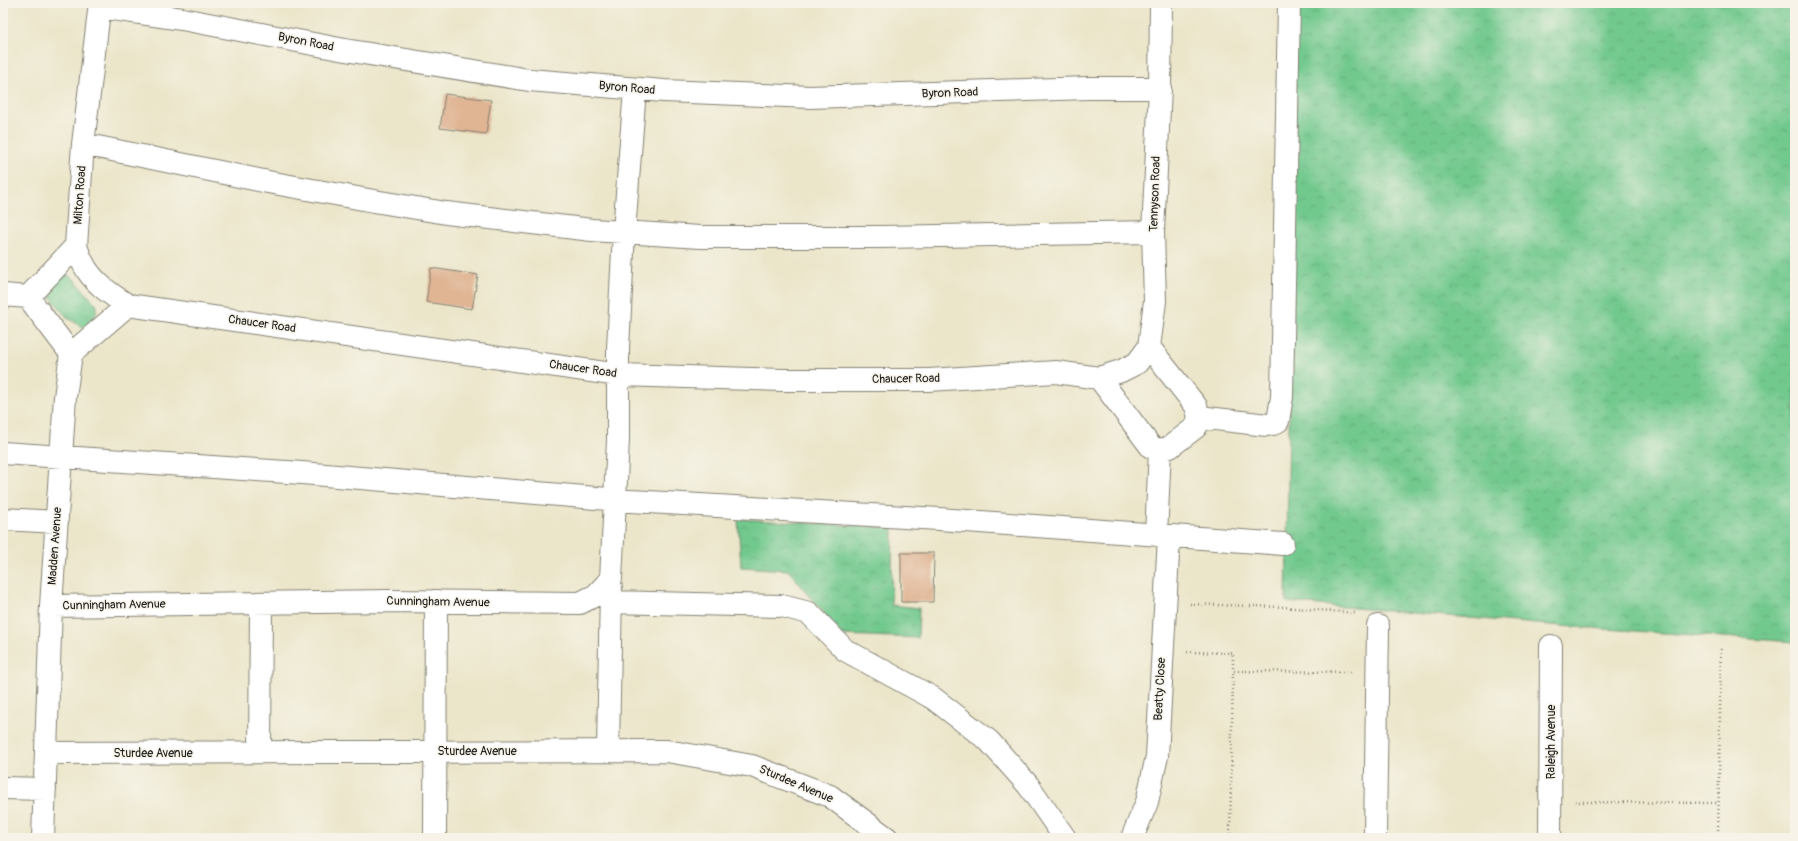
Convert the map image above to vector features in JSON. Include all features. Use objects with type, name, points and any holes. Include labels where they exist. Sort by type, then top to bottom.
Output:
[{"type":"street","name":"Tennyson Road","points":[[1121,371],[1137,363],[1149,347],[1155,301],[1153,232],[1160,88],[1161,3]]},
{"type":"street","points":[[1198,417],[1267,425],[1278,421],[1282,397],[1288,3]]},
{"type":"street","name":"Byron Road","points":[[100,5],[345,50],[529,80],[635,89],[810,97],[1081,88],[1160,88]]},
{"type":"street","name":"Milton Road","points":[[76,246],[83,144],[100,5]]},
{"type":"street","points":[[608,751],[610,602],[618,440],[618,348],[624,232],[635,89]]},
{"type":"street","points":[[83,144],[268,182],[446,213],[592,230],[700,237],[882,237],[1153,232]]},
{"type":"street","points":[[28,297],[76,246]]},
{"type":"street","name":"Chaucer Road","points":[[76,246],[83,264],[96,280],[108,293],[128,305],[619,375],[783,380],[929,380],[1056,372],[1099,378],[1121,371]]},
{"type":"street","points":[[3,295],[28,297],[71,354],[128,305]]},
{"type":"street","points":[[1099,378],[1151,448],[1160,450],[1170,448],[1196,428],[1198,417],[1196,406],[1149,347]]},
{"type":"street","name":"Madden Avenue","points":[[43,838],[51,606],[65,397],[71,354]]},
{"type":"street","name":"Beatty Close","points":[[1132,838],[1147,802],[1157,756],[1165,603],[1160,450]]},
{"type":"street","points":[[3,453],[302,473],[614,498],[631,501],[947,520],[1283,544]]},
{"type":"street","points":[[3,519],[57,522]]},
{"type":"street","name":"Cunningham Avenue","points":[[51,606],[436,601],[580,603],[596,595],[611,579]]},
{"type":"street","points":[[435,838],[436,601]]},
{"type":"street","points":[[610,602],[782,606],[809,613],[845,650],[933,698],[989,741],[1028,785],[1065,838]]},
{"type":"street","points":[[260,752],[261,603]]},
{"type":"street","points":[[1375,838],[1378,626]]},
{"type":"street","name":"Raleigh Avenue","points":[[1550,838],[1552,646]]},
{"type":"street","name":"Sturdee Avenue","points":[[46,753],[668,751],[752,766],[830,796],[882,836]]},
{"type":"street","points":[[3,788],[45,789]]},
{"type":"path","points":[[1165,603],[1282,607],[1376,615],[1378,626]]},
{"type":"path","points":[[1718,838],[1721,648]]},
{"type":"path","points":[[1162,651],[1233,653],[1230,836],[1313,838]]},
{"type":"path","points":[[1233,670],[1377,673]]},
{"type":"path","points":[[1550,802],[1718,803]]},
{"type":"green space","points":[[1296,3],[1795,3],[1795,642],[1561,626],[1286,602]]},
{"type":"green space","points":[[66,274],[75,280],[97,306],[96,314],[91,325],[82,327],[67,317],[51,298],[51,289],[56,277]]},
{"type":"green space","points":[[738,519],[893,528],[891,605],[919,608],[918,638],[842,635],[788,570],[741,567]]},
{"type":"building","points":[[445,94],[491,100],[486,134],[440,128]]},
{"type":"building","points":[[431,268],[478,275],[472,309],[426,302]]},
{"type":"building","points":[[901,553],[934,553],[933,602],[901,602]]}]
